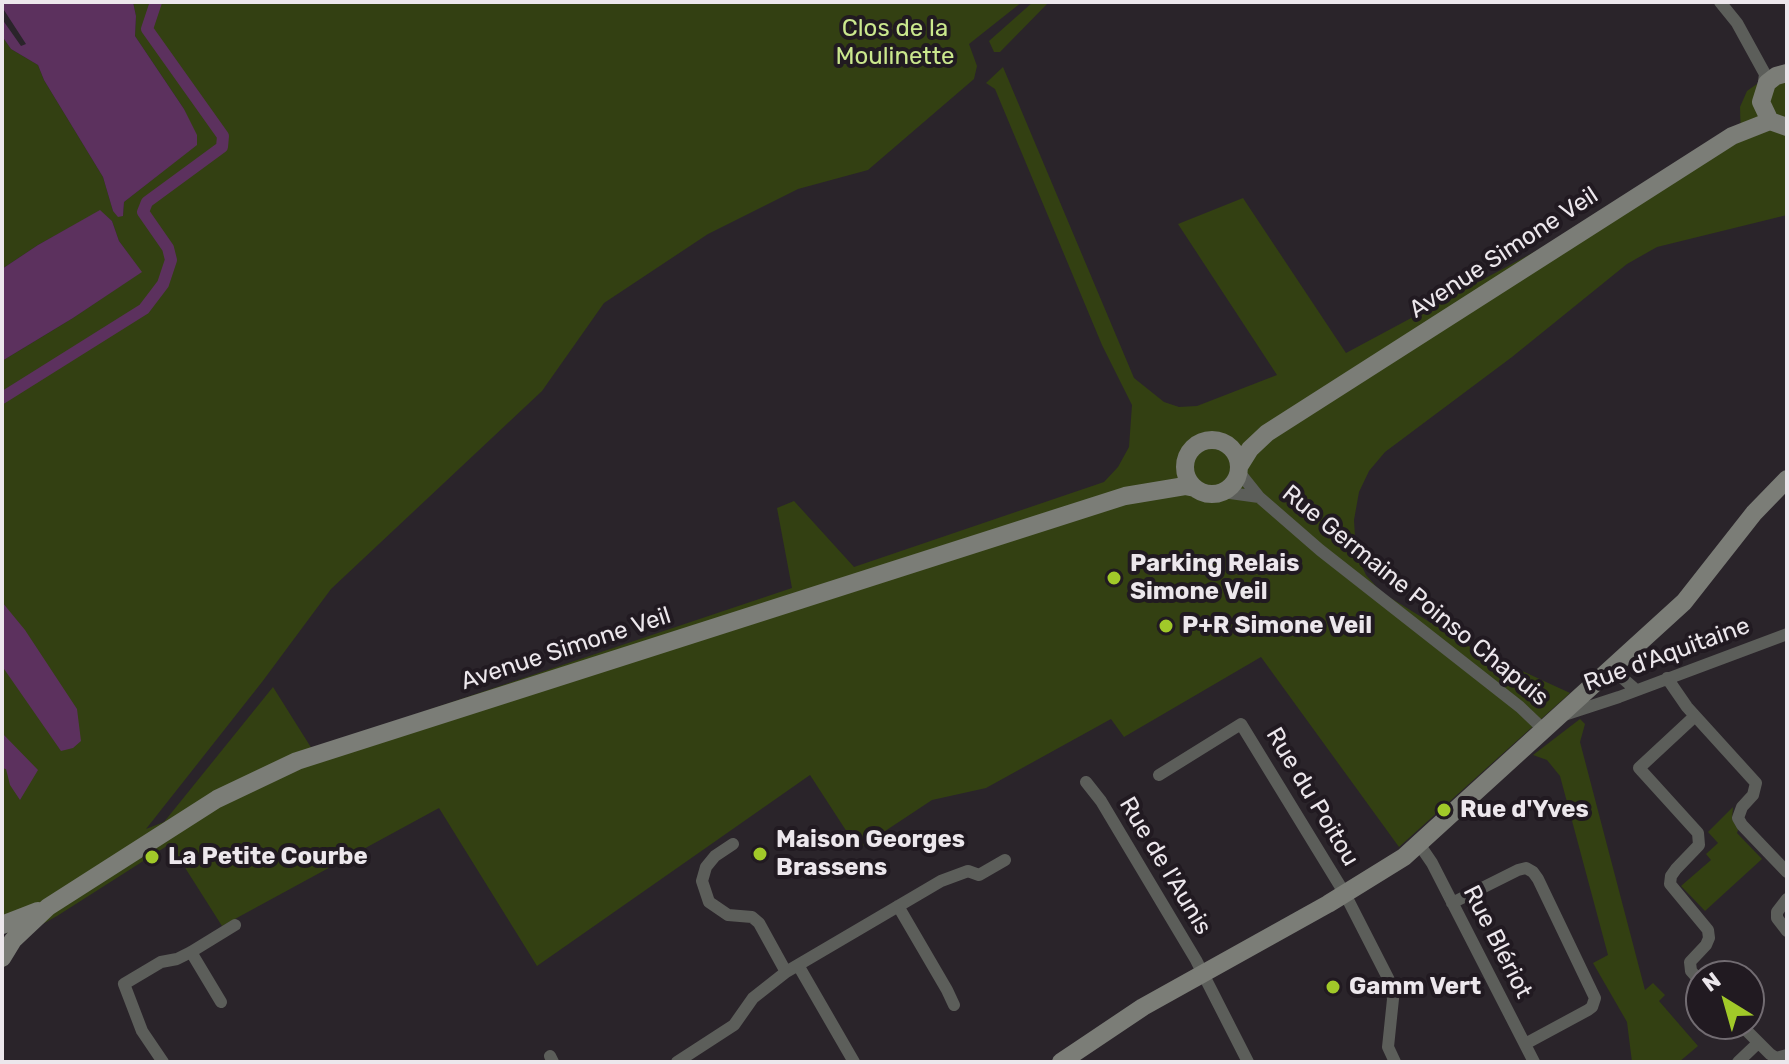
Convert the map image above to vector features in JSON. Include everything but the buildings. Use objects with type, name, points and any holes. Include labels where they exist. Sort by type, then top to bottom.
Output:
[{"type":"main road","points":[[1732,136],[1752,116],[1771,79],[1784,73]]},
{"type":"main road","points":[[1762,95],[1779,124]]},
{"type":"main road","name":"Avenue Simone Veil","points":[[1267,433],[1732,136],[1779,124]]},
{"type":"main road","points":[[1195,488],[1186,475],[1186,462],[1191,450],[1201,442],[1214,440],[1226,443],[1267,433]]},
{"type":"main road","points":[[1125,496],[1175,487],[1195,488],[1207,494],[1223,492],[1234,484],[1250,449],[1267,433]]},
{"type":"main road","points":[[1226,443],[1236,454],[1239,468]]},
{"type":"main road","points":[[1125,496],[1186,462]]},
{"type":"main road","points":[[1070,1059],[1143,1007],[1345,894],[1404,857],[1684,602],[1754,513],[1787,479]]},
{"type":"main road","name":"Avenue Simone Veil","points":[[2,958],[13,940],[48,907],[217,799],[297,761],[1125,496]]},
{"type":"main road","name":"Avenue Simone Veil","points":[[2,925],[48,907]]},
{"type":"street","points":[[1720,2],[1737,23],[1765,74],[1762,95]]},
{"type":"street","points":[[1755,55],[1771,71],[1784,73]]},
{"type":"street","name":"Rue Germaine Poinso Chapuis","points":[[1239,468],[1259,497],[1320,550],[1520,707],[1543,729]]},
{"type":"street","name":"Rue Germaine Poinso Chapuis","points":[[1223,492],[1259,497]]},
{"type":"street","name":"Rue d'Aquitaine","points":[[1560,715],[1619,697],[1787,634]]},
{"type":"street","points":[[1619,697],[1606,687],[1610,670],[1636,690]]},
{"type":"street","points":[[1667,678],[1695,716],[1756,783],[1753,795],[1742,807],[1738,818],[1787,872]]},
{"type":"street","points":[[1692,960],[1706,945],[1708,930],[1670,884],[1676,869],[1699,845],[1698,833],[1635,768],[1695,716]]},
{"type":"street","name":"Rue du Poitou","points":[[1159,775],[1241,724],[1345,894]]},
{"type":"street","name":"Rue de l'Aunis","points":[[1086,782],[1101,801],[1204,975],[1248,1062]]},
{"type":"street","points":[[733,844],[715,856],[706,867],[702,881],[709,902],[728,915],[752,917],[759,923],[854,1062]]},
{"type":"street","name":"Rue Blériot","points":[[1419,844],[1432,863],[1534,1062]]},
{"type":"street","points":[[677,1062],[734,1025],[753,998],[792,969],[941,881],[968,871],[979,875],[1005,860]]},
{"type":"street","points":[[1452,903],[1518,870],[1526,868],[1538,879],[1594,993],[1595,1002],[1588,1010],[1525,1044]]},
{"type":"street","points":[[1345,894],[1390,982],[1393,999],[1388,1047],[1395,1062]]},
{"type":"street","points":[[1787,899],[1777,912],[1777,918],[1787,931]]},
{"type":"street","points":[[898,906],[954,1005]]},
{"type":"street","points":[[163,1062],[142,1031],[124,984],[161,962],[191,952],[235,925]]},
{"type":"street","points":[[191,952],[221,1002]]},
{"type":"street","points":[[1755,1040],[1776,1058],[1787,1055]]},
{"type":"street","points":[[1738,1062],[1758,1043]]},
{"type":"green space","name":"Clos de la Moulinette","points":[[133,2],[1022,2],[969,44],[977,66],[974,79],[868,170],[798,189],[708,234],[604,303],[542,391],[331,589],[146,829],[164,822],[273,687],[312,749],[792,588],[777,508],[794,501],[854,567],[1104,482],[1118,467],[1129,447],[1132,405],[1102,345],[995,89],[986,83],[1003,67],[1134,378],[1164,402],[1179,407],[1197,406],[1277,375],[1178,224],[1243,198],[1346,353],[1741,141],[1740,107],[1747,91],[1761,81],[1787,75],[1787,215],[1657,247],[1627,264],[1512,357],[1385,452],[1369,471],[1359,492],[1354,520],[1356,554],[1366,575],[1381,592],[1470,647],[1570,693],[1399,847],[1261,657],[1124,737],[1111,719],[986,788],[932,800],[858,849],[810,775],[537,966],[439,808],[222,926],[170,844],[57,916],[32,930],[10,935],[2,930],[2,361],[141,272],[119,241],[112,221],[100,211],[2,269],[2,36],[11,49],[38,65],[103,177],[113,211],[123,216],[124,202],[197,144],[184,109],[135,36]]},
{"type":"green space","points":[[1033,2],[1049,2],[1000,52],[994,52],[989,41]]},
{"type":"green space","points":[[1580,719],[1585,724],[1580,742],[1645,990],[1653,983],[1665,995],[1659,1001],[1685,1031],[1685,1040],[1693,1040],[1698,1046],[1679,1062],[1632,1062],[1627,1022],[1593,963],[1608,955],[1560,776],[1547,760],[1533,755]]},
{"type":"green space","points":[[1733,807],[1732,819],[1737,833],[1762,859],[1705,911],[1681,886],[1711,860],[1706,854],[1718,843],[1708,832]]},
{"type":"shaded area","points":[[2,2],[133,2],[135,36],[184,109],[197,135],[197,145],[124,202],[123,216],[118,217],[113,211],[103,177],[38,65],[11,49],[2,36],[2,19],[21,46],[26,44],[2,7]]},
{"type":"shaded area","points":[[100,210],[112,221],[119,241],[142,272],[2,361],[2,269]]},
{"type":"shaded area","points":[[2,602],[25,630],[77,709],[81,741],[73,748],[61,751],[2,666]]},
{"type":"shaded area","points":[[2,733],[38,770],[20,800],[10,785],[6,769],[2,768]]},
{"type":"waterway","points":[[2,398],[144,309],[163,284],[171,260],[168,248],[143,212],[147,202],[222,147],[223,136],[147,29],[156,2]]},
{"type":"place","name":"Parking Relais Simone Veil","points":[[1114,578]]},
{"type":"place","name":"P+R Simone Veil","points":[[1166,626]]},
{"type":"place","name":"Rue d'Yves","points":[[1444,810]]},
{"type":"place","name":"Maison Georges Brassens","points":[[760,854]]},
{"type":"place","name":"La Petite Courbe","points":[[152,857]]},
{"type":"place","name":"Gamm Vert","points":[[1333,987]]}]
